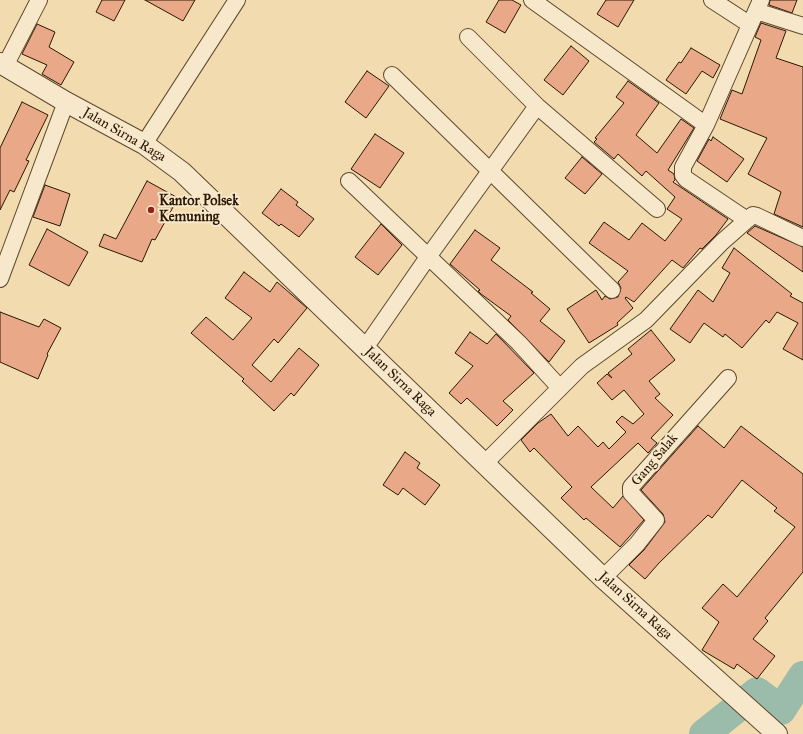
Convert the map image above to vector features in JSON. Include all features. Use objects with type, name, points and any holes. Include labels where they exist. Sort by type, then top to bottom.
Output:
[{"type":"street","points":[[3,65],[39,0]]},
{"type":"street","points":[[144,144],[237,0]]},
{"type":"street","points":[[532,0],[706,125]]},
{"type":"street","points":[[712,0],[803,26]]},
{"type":"street","points":[[747,220],[686,179],[683,175],[683,167],[706,125],[755,12]]},
{"type":"street","points":[[468,38],[537,106],[657,210]]},
{"type":"street","name":"Jalan Sirna Raga","points":[[3,65],[66,102],[144,144],[182,172],[603,578],[777,734]]},
{"type":"street","points":[[392,75],[489,172],[612,290]]},
{"type":"street","points":[[0,279],[66,102]]},
{"type":"street","points":[[365,348],[428,257],[537,106]]},
{"type":"street","points":[[349,180],[519,344],[560,388]]},
{"type":"street","points":[[485,463],[582,366],[646,320],[722,242],[747,220],[753,216],[757,216],[803,238]]},
{"type":"street","name":"Gang Salak","points":[[603,578],[637,544],[656,520],[631,493],[631,487],[728,378]]},
{"type":"building","points":[[102,0],[125,0],[114,21],[96,12]]},
{"type":"building","points":[[145,0],[195,0],[183,21]]},
{"type":"building","points":[[499,0],[512,0],[521,5],[505,33],[486,22]]},
{"type":"building","points":[[606,0],[634,0],[618,27],[597,14]]},
{"type":"building","points":[[770,0],[797,0],[792,13],[769,5]]},
{"type":"building","points":[[761,23],[786,31],[776,58],[803,67],[803,227],[774,214],[781,192],[748,174],[767,138],[720,119],[732,90],[742,94],[761,40],[755,37]]},
{"type":"building","points":[[37,24],[55,32],[49,47],[74,62],[61,85],[42,74],[47,65],[22,54]]},
{"type":"building","points":[[571,46],[589,61],[563,95],[544,80]]},
{"type":"building","points":[[691,48],[720,65],[713,78],[702,71],[686,94],[666,80],[679,62],[681,63]]},
{"type":"building","points":[[367,71],[389,86],[366,118],[345,102]]},
{"type":"building","points":[[628,81],[659,103],[636,135],[657,153],[681,119],[694,128],[668,170],[674,174],[675,180],[673,182],[728,219],[716,235],[702,249],[700,248],[683,268],[672,260],[634,302],[626,297],[625,298],[633,308],[617,323],[618,325],[589,343],[567,309],[596,290],[602,300],[605,296],[610,299],[618,297],[621,288],[618,282],[628,271],[589,243],[604,222],[629,240],[642,223],[665,241],[682,219],[667,209],[675,197],[646,171],[642,176],[618,154],[614,159],[594,142],[597,139],[595,138],[624,103],[616,97]]},
{"type":"building","points":[[22,102],[48,115],[26,160],[29,161],[14,192],[10,190],[0,210],[0,148]]},
{"type":"building","points":[[375,134],[404,153],[380,188],[351,169]]},
{"type":"building","points":[[713,137],[744,159],[727,182],[697,161],[709,139],[711,141]]},
{"type":"building","points":[[582,157],[602,174],[585,194],[565,178]]},
{"type":"building","name":"Kantor Polsek Kemuning","points":[[147,181],[178,198],[155,240],[152,239],[142,262],[99,246],[104,234],[116,239]]},
{"type":"building","points":[[45,185],[70,194],[60,226],[33,217]]},
{"type":"building","points":[[281,189],[298,202],[296,205],[314,219],[299,237],[281,224],[279,226],[262,213]]},
{"type":"building","points":[[381,224],[402,245],[378,275],[355,257]]},
{"type":"building","points":[[755,226],[803,247],[803,272],[747,233]]},
{"type":"building","points":[[47,229],[88,252],[69,286],[29,265]]},
{"type":"building","points":[[475,230],[500,248],[491,260],[533,292],[531,293],[550,309],[540,321],[565,341],[549,362],[508,320],[511,316],[481,294],[478,291],[480,290],[450,264]]},
{"type":"building","points":[[734,248],[792,294],[790,296],[803,303],[803,360],[783,349],[798,323],[777,312],[769,323],[766,320],[742,348],[725,334],[723,337],[704,323],[690,343],[670,329],[698,290],[713,302],[730,273],[722,268]]},
{"type":"building","points":[[244,272],[270,292],[277,282],[307,308],[278,343],[274,339],[252,365],[271,382],[299,348],[319,365],[294,396],[291,393],[274,411],[242,381],[244,379],[191,333],[206,317],[233,340],[252,318],[225,298]]},
{"type":"building","points":[[0,312],[39,327],[44,319],[61,328],[47,354],[48,355],[38,379],[0,362]]},
{"type":"building","points":[[651,330],[675,360],[649,381],[660,394],[655,398],[673,415],[651,438],[657,443],[648,453],[638,443],[591,487],[613,508],[623,496],[644,520],[620,547],[586,518],[584,520],[561,498],[572,487],[534,448],[530,452],[521,440],[538,423],[551,414],[568,436],[578,426],[598,447],[603,442],[609,449],[626,432],[616,422],[622,416],[633,424],[644,414],[624,390],[612,400],[597,383],[607,374],[612,378],[608,373],[632,354],[628,349]]},
{"type":"building","points":[[470,332],[487,344],[496,334],[534,373],[503,401],[513,410],[497,426],[467,398],[461,404],[449,393],[473,366],[455,353]]},
{"type":"building","points":[[698,426],[724,448],[741,426],[803,474],[803,572],[765,618],[768,621],[753,639],[775,656],[757,679],[737,664],[734,669],[702,650],[719,622],[702,608],[723,584],[737,597],[795,527],[774,511],[777,508],[742,480],[712,518],[708,515],[659,563],[645,579],[629,565],[644,550],[665,522],[663,514],[641,490]]},
{"type":"building","points":[[405,452],[420,463],[417,468],[440,485],[425,505],[403,488],[398,495],[383,485]]},
{"type":"waterway","points":[[704,734],[757,692],[781,710],[803,676]]},
{"type":"place","name":"Kantor Polsek Kemuning","points":[[151,210]]}]
